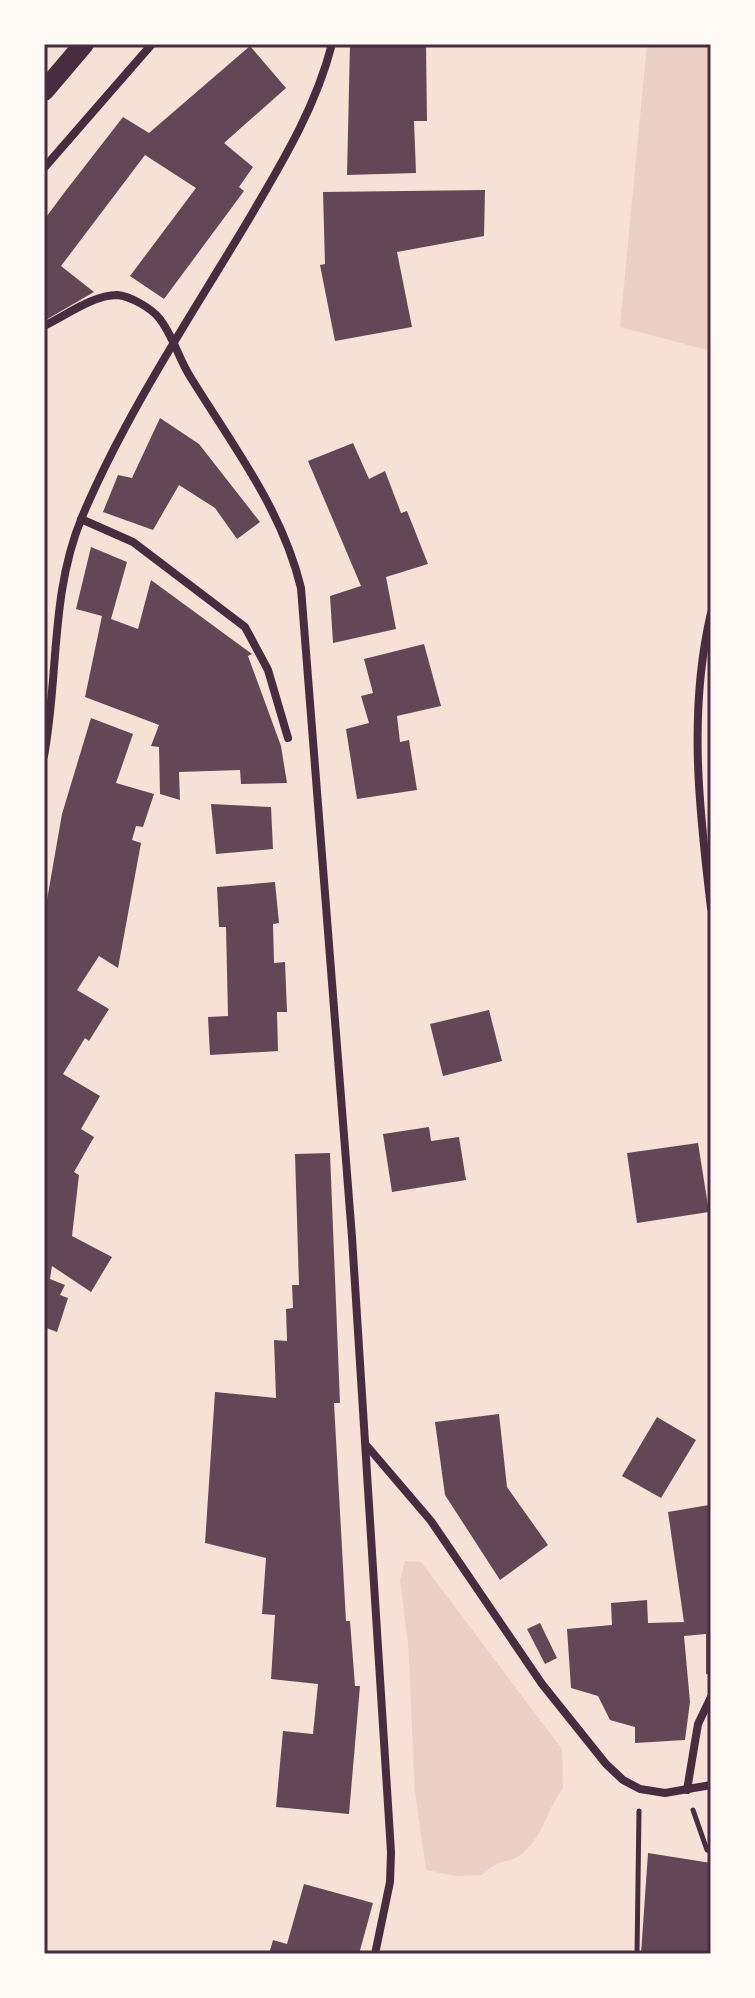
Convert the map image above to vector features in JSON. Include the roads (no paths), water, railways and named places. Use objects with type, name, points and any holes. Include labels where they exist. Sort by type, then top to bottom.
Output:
[{"type":"main road","points":[[44,91],[84,44]]},
{"type":"street","points":[[44,168],[152,44]]},
{"type":"street","points":[[44,756],[52,711],[58,600],[63,568],[81,519],[173,346],[306,119],[332,44]]},
{"type":"street","points":[[44,326],[99,299],[117,295],[133,300],[159,317],[173,346],[277,516],[292,551],[301,588],[366,1445],[391,1852],[390,1882],[375,1954]]},
{"type":"street","points":[[81,519],[133,542],[245,627],[268,670],[288,738]]},
{"type":"street","points":[[711,613],[701,670],[696,734],[698,802],[711,908]]},
{"type":"street","points":[[366,1445],[431,1521],[542,1684],[606,1764],[623,1780],[640,1789],[665,1793],[711,1785]]},
{"type":"street","points":[[687,1790],[698,1724],[711,1697]]}]
